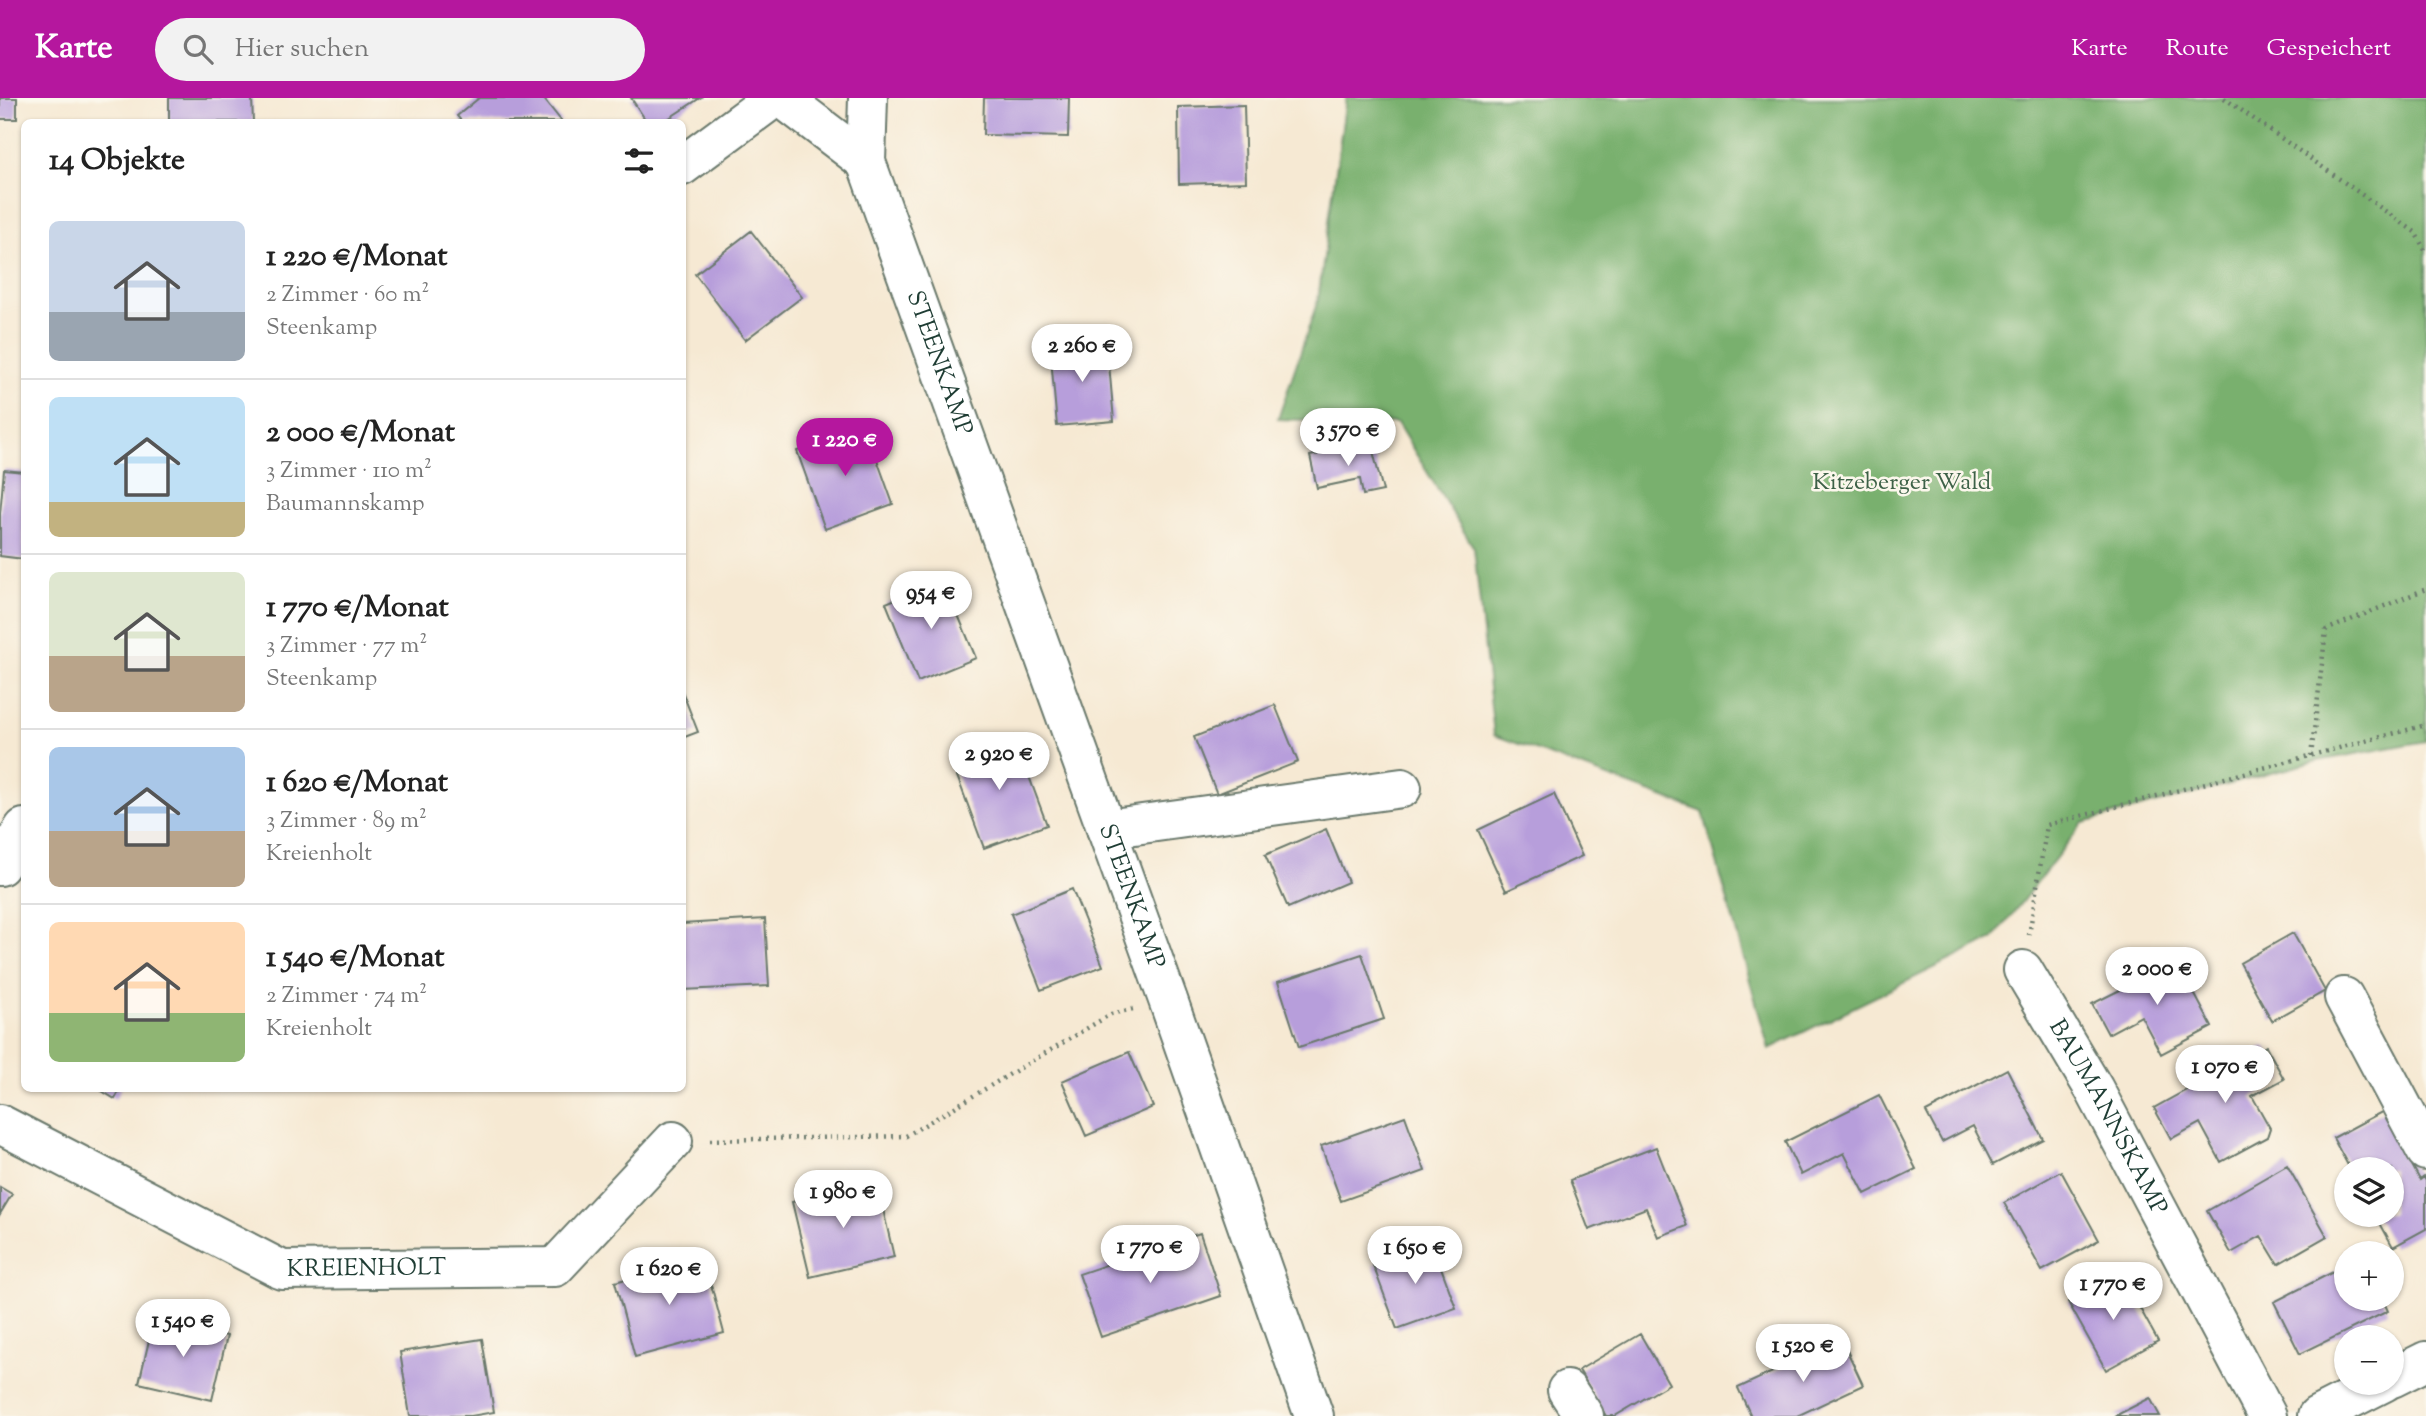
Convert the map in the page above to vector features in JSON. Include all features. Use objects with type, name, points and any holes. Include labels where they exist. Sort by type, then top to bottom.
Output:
[{"type":"street","points":[[686,163],[774,98]]},
{"type":"street","points":[[782,98],[866,162]]},
{"type":"street","name":"STEENKAMP","points":[[869,98],[866,162],[1314,1416]]},
{"type":"street","points":[[1106,829],[1402,788]]},
{"type":"street","points":[[0,866],[21,833]]},
{"type":"street","name":"BAUMANNSKAMP","points":[[2023,970],[2094,1090],[2267,1416]]},
{"type":"street","points":[[2344,997],[2426,1151]]},
{"type":"street","name":"KREIENHOLT","points":[[0,1124],[282,1270],[555,1267],[673,1141]]},
{"type":"street","points":[[2404,1372],[2426,1361]]},
{"type":"street","points":[[2317,1416],[2358,1395]]},
{"type":"path","points":[[2224,98],[2415,232],[2426,252]]},
{"type":"path","points":[[2311,755],[2326,630],[2426,589]]},
{"type":"path","points":[[2023,970],[2047,825],[2426,725]]},
{"type":"path","points":[[673,1141],[906,1136],[1111,1014],[1167,1000]]},
{"type":"green space","name":"Kitzeberger Wald","points":[[1346,98],[2426,98],[2426,741],[2317,761],[2083,823],[1993,939],[1769,1049],[1703,812],[1494,735],[1474,548],[1397,423],[1278,419],[1318,300]]},
{"type":"building","points":[[0,98],[17,98],[17,119],[0,119]]},
{"type":"building","points":[[169,98],[252,98],[253,119],[169,119]]},
{"type":"building","points":[[479,98],[543,98],[560,119],[460,119],[457,116]]},
{"type":"building","points":[[631,98],[700,98],[668,119],[645,119]]},
{"type":"building","points":[[984,98],[1069,98],[1068,137],[983,135]]},
{"type":"building","points":[[1244,105],[1246,182],[1179,184],[1178,107]]},
{"type":"building","points":[[751,231],[802,297],[745,340],[695,274]]},
{"type":"building","points":[[1107,341],[1114,421],[1057,426],[1050,346]]},
{"type":"building","points":[[865,426],[893,504],[825,529],[797,451]]},
{"type":"building","points":[[1371,443],[1383,491],[1363,495],[1360,479],[1317,488],[1310,456]]},
{"type":"building","points":[[4,470],[21,472],[21,559],[0,556]]},
{"type":"building","points":[[943,579],[976,658],[918,682],[886,603]]},
{"type":"building","points":[[686,701],[698,732],[686,736]]},
{"type":"building","points":[[1275,705],[1298,762],[1217,794],[1194,737]]},
{"type":"building","points":[[1014,736],[1047,825],[984,848],[951,760]]},
{"type":"building","points":[[1554,794],[1582,856],[1506,891],[1478,830]]},
{"type":"building","points":[[1326,829],[1348,882],[1288,908],[1265,855]]},
{"type":"building","points":[[1072,889],[1103,966],[1041,990],[1011,914]]},
{"type":"building","points":[[765,919],[769,986],[686,990],[686,924]]},
{"type":"building","points":[[2293,933],[2325,991],[2272,1021],[2240,963]]},
{"type":"building","points":[[1362,954],[1384,1019],[1299,1047],[1278,982]]},
{"type":"building","points":[[2175,957],[2212,1027],[2161,1054],[2141,1016],[2108,1034],[2092,1004]]},
{"type":"building","points":[[2266,1046],[2284,1079],[2252,1096],[2270,1128],[2267,1137],[2221,1162],[2200,1123],[2171,1139],[2154,1108]]},
{"type":"building","points":[[1129,1052],[1153,1107],[1086,1136],[1062,1081]]},
{"type":"building","points":[[2007,1069],[2043,1139],[1993,1165],[1973,1126],[1942,1142],[1926,1112]]},
{"type":"building","points":[[104,1092],[119,1092],[115,1099]]},
{"type":"building","points":[[1879,1095],[1916,1169],[1865,1194],[1844,1153],[1801,1175],[1785,1142]]},
{"type":"building","points":[[2389,1108],[2406,1140],[2400,1143],[2420,1180],[2424,1177],[2426,1181],[2426,1229],[2404,1241],[2390,1241],[2382,1227],[2404,1227],[2404,1157],[2343,1157],[2333,1138]]},
{"type":"building","points":[[1405,1116],[1425,1171],[1341,1201],[1321,1146]]},
{"type":"building","points":[[1656,1147],[1687,1226],[1658,1237],[1646,1208],[1589,1230],[1570,1180]]},
{"type":"building","points":[[2287,1165],[2327,1236],[2278,1264],[2261,1236],[2231,1253],[2207,1211]]},
{"type":"building","points":[[2061,1171],[2099,1240],[2042,1271],[2004,1203]]},
{"type":"building","points":[[877,1183],[894,1257],[810,1277],[792,1202]]},
{"type":"building","points":[[0,1187],[12,1194],[0,1214]]},
{"type":"building","points":[[1200,1233],[1221,1296],[1101,1337],[1079,1274]]},
{"type":"building","points":[[1432,1243],[1456,1308],[1397,1329],[1373,1265]]},
{"type":"building","points":[[704,1258],[724,1333],[635,1357],[615,1282]]},
{"type":"building","points":[[2334,1272],[2334,1311],[2388,1311],[2359,1325],[2334,1325],[2334,1337],[2300,1354],[2274,1302]]},
{"type":"building","points":[[2121,1274],[2158,1341],[2106,1370],[2068,1302]]},
{"type":"building","points":[[154,1319],[227,1336],[212,1400],[139,1383]]},
{"type":"building","points":[[1640,1334],[1669,1384],[1615,1416],[1606,1416],[1579,1370]]},
{"type":"building","points":[[482,1339],[494,1412],[471,1416],[410,1416],[400,1352]]},
{"type":"building","points":[[1842,1340],[1863,1385],[1797,1416],[1751,1416],[1738,1388]]},
{"type":"building","points":[[2150,1398],[2160,1416],[2115,1416]]}]
